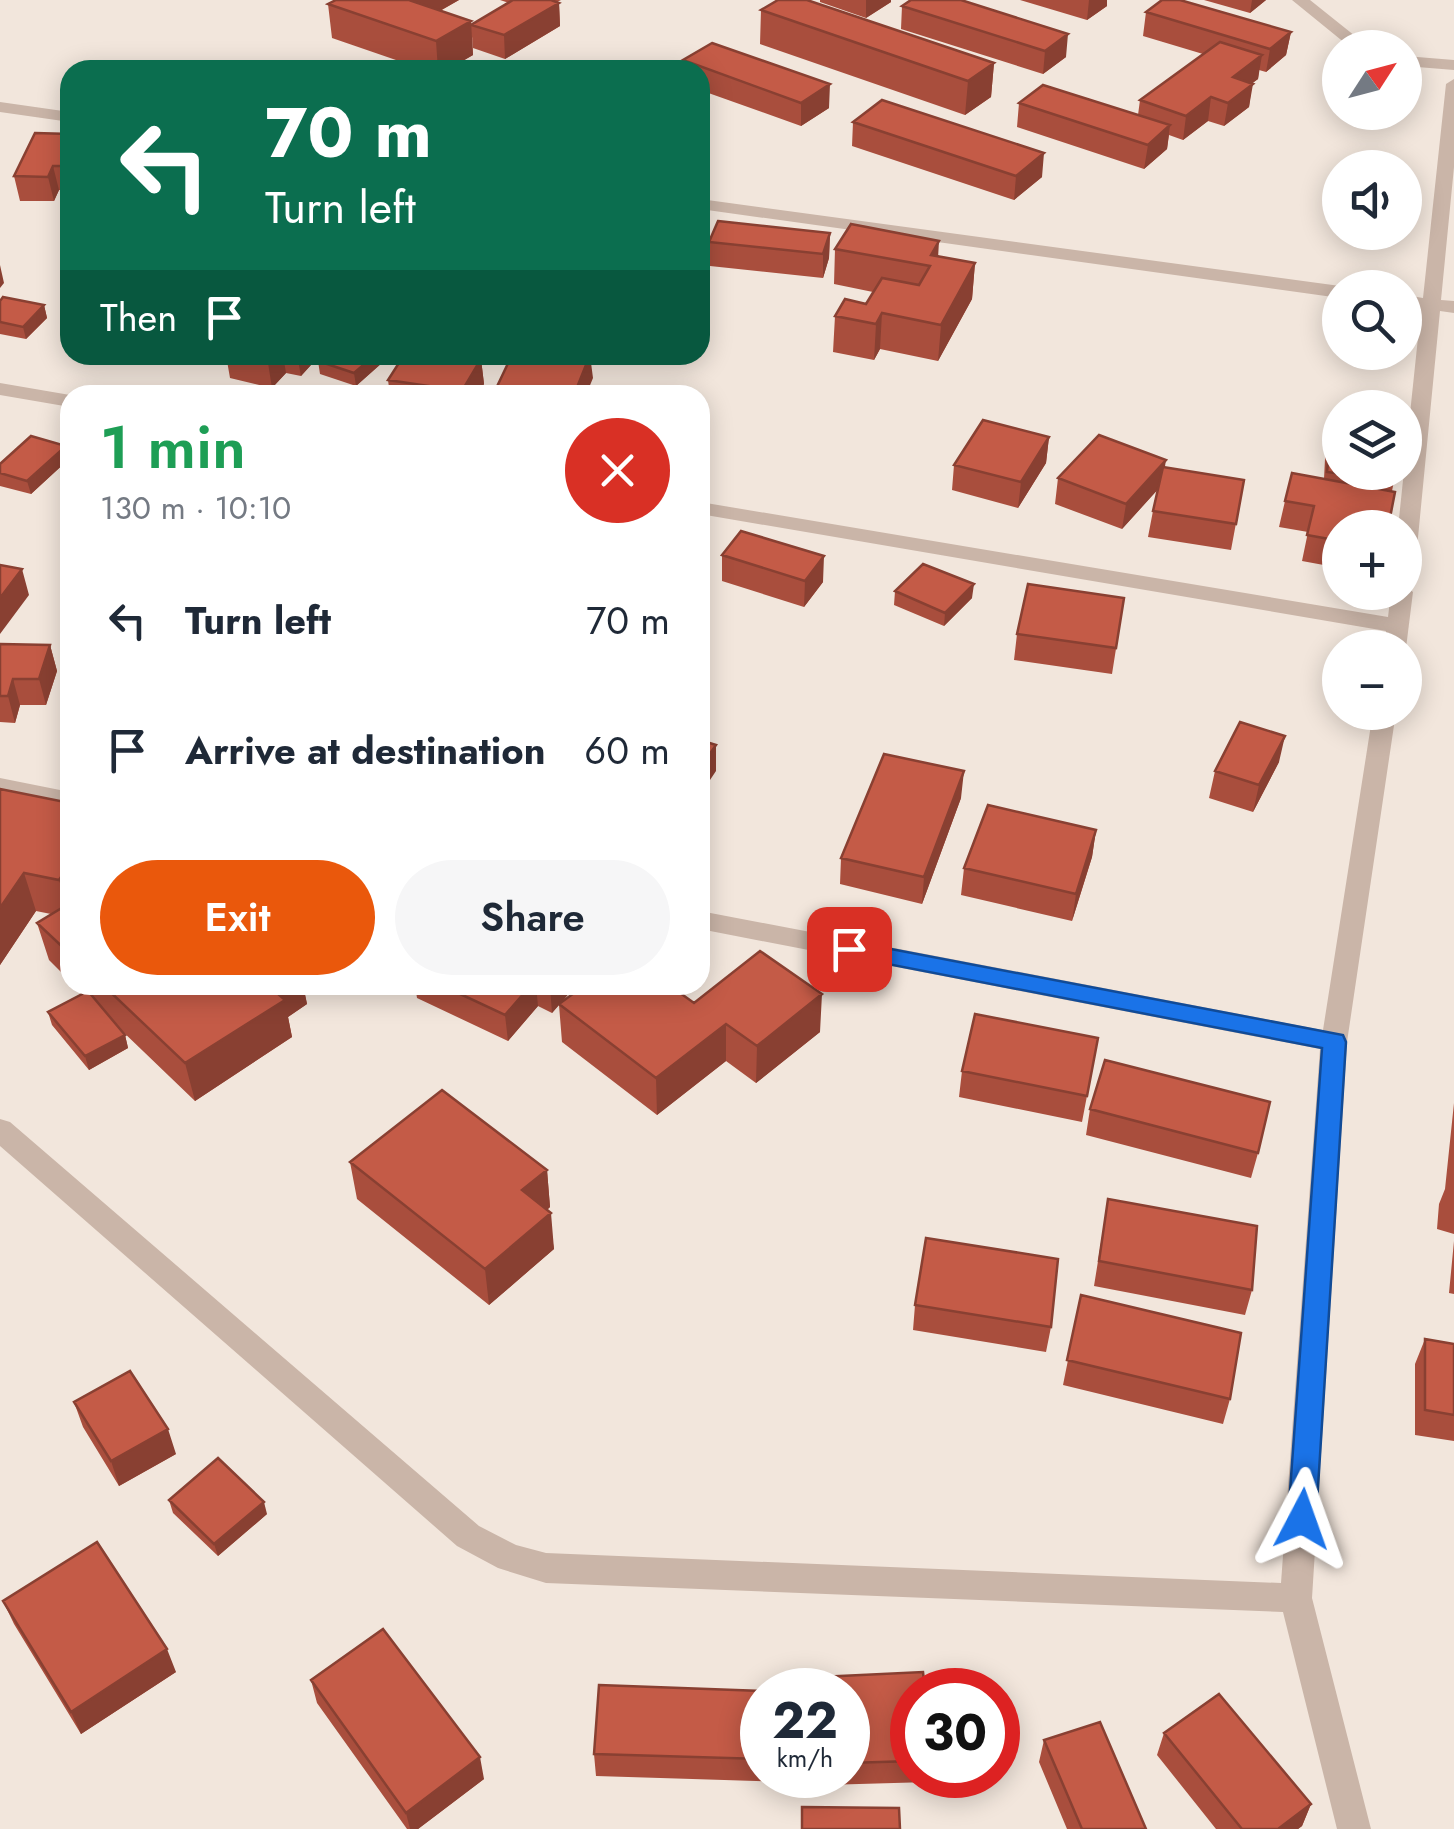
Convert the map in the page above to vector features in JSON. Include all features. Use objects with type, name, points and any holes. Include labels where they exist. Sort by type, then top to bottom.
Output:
[{"type":"street","points":[[1300,0],[1339,30]]},
{"type":"street","points":[[1422,62],[1454,65]]},
{"type":"street","points":[[1410,510],[1454,84]]},
{"type":"street","points":[[0,107],[60,115]]},
{"type":"street","points":[[710,205],[1322,290]]},
{"type":"street","points":[[1422,303],[1454,308]]},
{"type":"street","points":[[0,389],[60,399]]},
{"type":"street","points":[[710,510],[1359,630]]},
{"type":"street","points":[[1354,1829],[1296,1598],[1334,1042],[1382,730]]},
{"type":"street","points":[[0,786],[60,798]]},
{"type":"street","points":[[710,922],[1334,1042]]},
{"type":"street","points":[[0,1130],[468,1536],[510,1558],[546,1568],[1296,1598]]},
{"type":"building","points":[[336,0],[409,0],[471,21],[436,41],[328,4]]},
{"type":"building","points":[[513,0],[559,3],[504,35],[471,25]]},
{"type":"building","points":[[778,0],[807,0],[994,63],[968,81],[761,10]]},
{"type":"building","points":[[911,0],[961,0],[1068,34],[1045,51],[902,6]]},
{"type":"building","points":[[1162,0],[1180,0],[1291,32],[1270,49],[1146,12]]},
{"type":"building","points":[[1220,42],[1262,55],[1233,77],[1253,84],[1228,103],[1211,97],[1186,116],[1140,100]]},
{"type":"building","points":[[712,43],[830,84],[801,103],[710,70],[710,60],[683,60]]},
{"type":"building","points":[[1043,85],[1170,125],[1148,145],[1019,103]]},
{"type":"building","points":[[882,100],[1044,153],[1016,176],[853,122]]},
{"type":"building","points":[[35,133],[60,134],[60,166],[53,166],[48,177],[14,176]]},
{"type":"building","points":[[718,221],[830,233],[823,254],[710,240]]},
{"type":"building","points":[[851,224],[939,241],[931,255],[975,263],[941,325],[882,313],[876,324],[835,316],[845,299],[866,304],[882,278],[919,285],[930,266],[835,249]]},
{"type":"building","points":[[3,297],[44,305],[23,327],[0,322]]},
{"type":"building","points":[[330,365],[363,365],[354,373]]},
{"type":"building","points":[[398,365],[477,365],[466,385],[388,380]]},
{"type":"building","points":[[507,365],[586,365],[578,385],[498,385]]},
{"type":"building","points":[[983,420],[1049,437],[1021,482],[954,465]]},
{"type":"building","points":[[1099,435],[1166,460],[1126,504],[1058,478]]},
{"type":"building","points":[[31,436],[60,444],[60,451],[27,481],[0,473],[0,464]]},
{"type":"building","points":[[1163,467],[1244,480],[1236,524],[1153,511]]},
{"type":"building","points":[[1292,473],[1322,479],[1322,490],[1395,492],[1392,510],[1322,510],[1322,538],[1307,535],[1314,506],[1285,501]]},
{"type":"building","points":[[741,531],[824,556],[805,581],[722,555]]},
{"type":"building","points":[[923,564],[974,584],[945,613],[895,591]]},
{"type":"building","points":[[0,565],[22,569],[0,598]]},
{"type":"building","points":[[1028,584],[1124,598],[1116,648],[1017,634]]},
{"type":"building","points":[[0,644],[50,645],[39,679],[13,679],[8,696],[0,696]]},
{"type":"building","points":[[1240,722],[1285,736],[1259,785],[1215,771]]},
{"type":"building","points":[[884,754],[964,771],[924,877],[841,858]]},
{"type":"building","points":[[0,789],[60,801],[60,879],[24,873],[0,908]]},
{"type":"building","points":[[988,805],[1096,830],[1076,894],[964,868]]},
{"type":"building","points":[[60,909],[60,945],[37,923]]},
{"type":"building","points":[[760,951],[822,994],[757,1046],[726,1024],[656,1078],[559,1004],[571,995],[683,995],[694,1003],[710,995],[710,990]]},
{"type":"building","points":[[80,995],[91,995],[125,1035],[85,1056],[48,1012]]},
{"type":"building","points":[[114,995],[279,995],[285,1000],[185,1063]]},
{"type":"building","points":[[462,995],[522,995],[505,1015]]},
{"type":"building","points":[[975,1014],[1098,1038],[1087,1096],[962,1071]]},
{"type":"building","points":[[1105,1060],[1270,1102],[1258,1153],[1090,1109]]},
{"type":"building","points":[[442,1090],[547,1170],[522,1190],[551,1213],[485,1269],[350,1162]]},
{"type":"building","points":[[1108,1199],[1257,1226],[1252,1290],[1099,1261]]},
{"type":"building","points":[[926,1238],[1058,1259],[1051,1327],[915,1305]]},
{"type":"building","points":[[1081,1295],[1241,1333],[1230,1399],[1067,1360]]},
{"type":"building","points":[[1425,1339],[1454,1344],[1454,1415],[1425,1410]]},
{"type":"building","points":[[130,1371],[168,1429],[111,1461],[74,1402]]},
{"type":"building","points":[[218,1458],[264,1502],[214,1544],[169,1500]]},
{"type":"building","points":[[97,1542],[167,1649],[71,1712],[3,1601]]},
{"type":"building","points":[[383,1629],[480,1757],[406,1813],[311,1680]]},
{"type":"building","points":[[890,1674],[890,1762],[870,1762],[870,1675]]},
{"type":"building","points":[[599,1685],[740,1690],[740,1758],[594,1754]]},
{"type":"building","points":[[1219,1694],[1311,1804],[1278,1829],[1242,1829],[1164,1733]]},
{"type":"building","points":[[1100,1722],[1146,1829],[1082,1829],[1044,1740]]},
{"type":"building","points":[[802,1807],[899,1808],[900,1829],[802,1829]]},
{"type":"route","points":[[849,949],[1334,1042],[1302,1519]]}]
